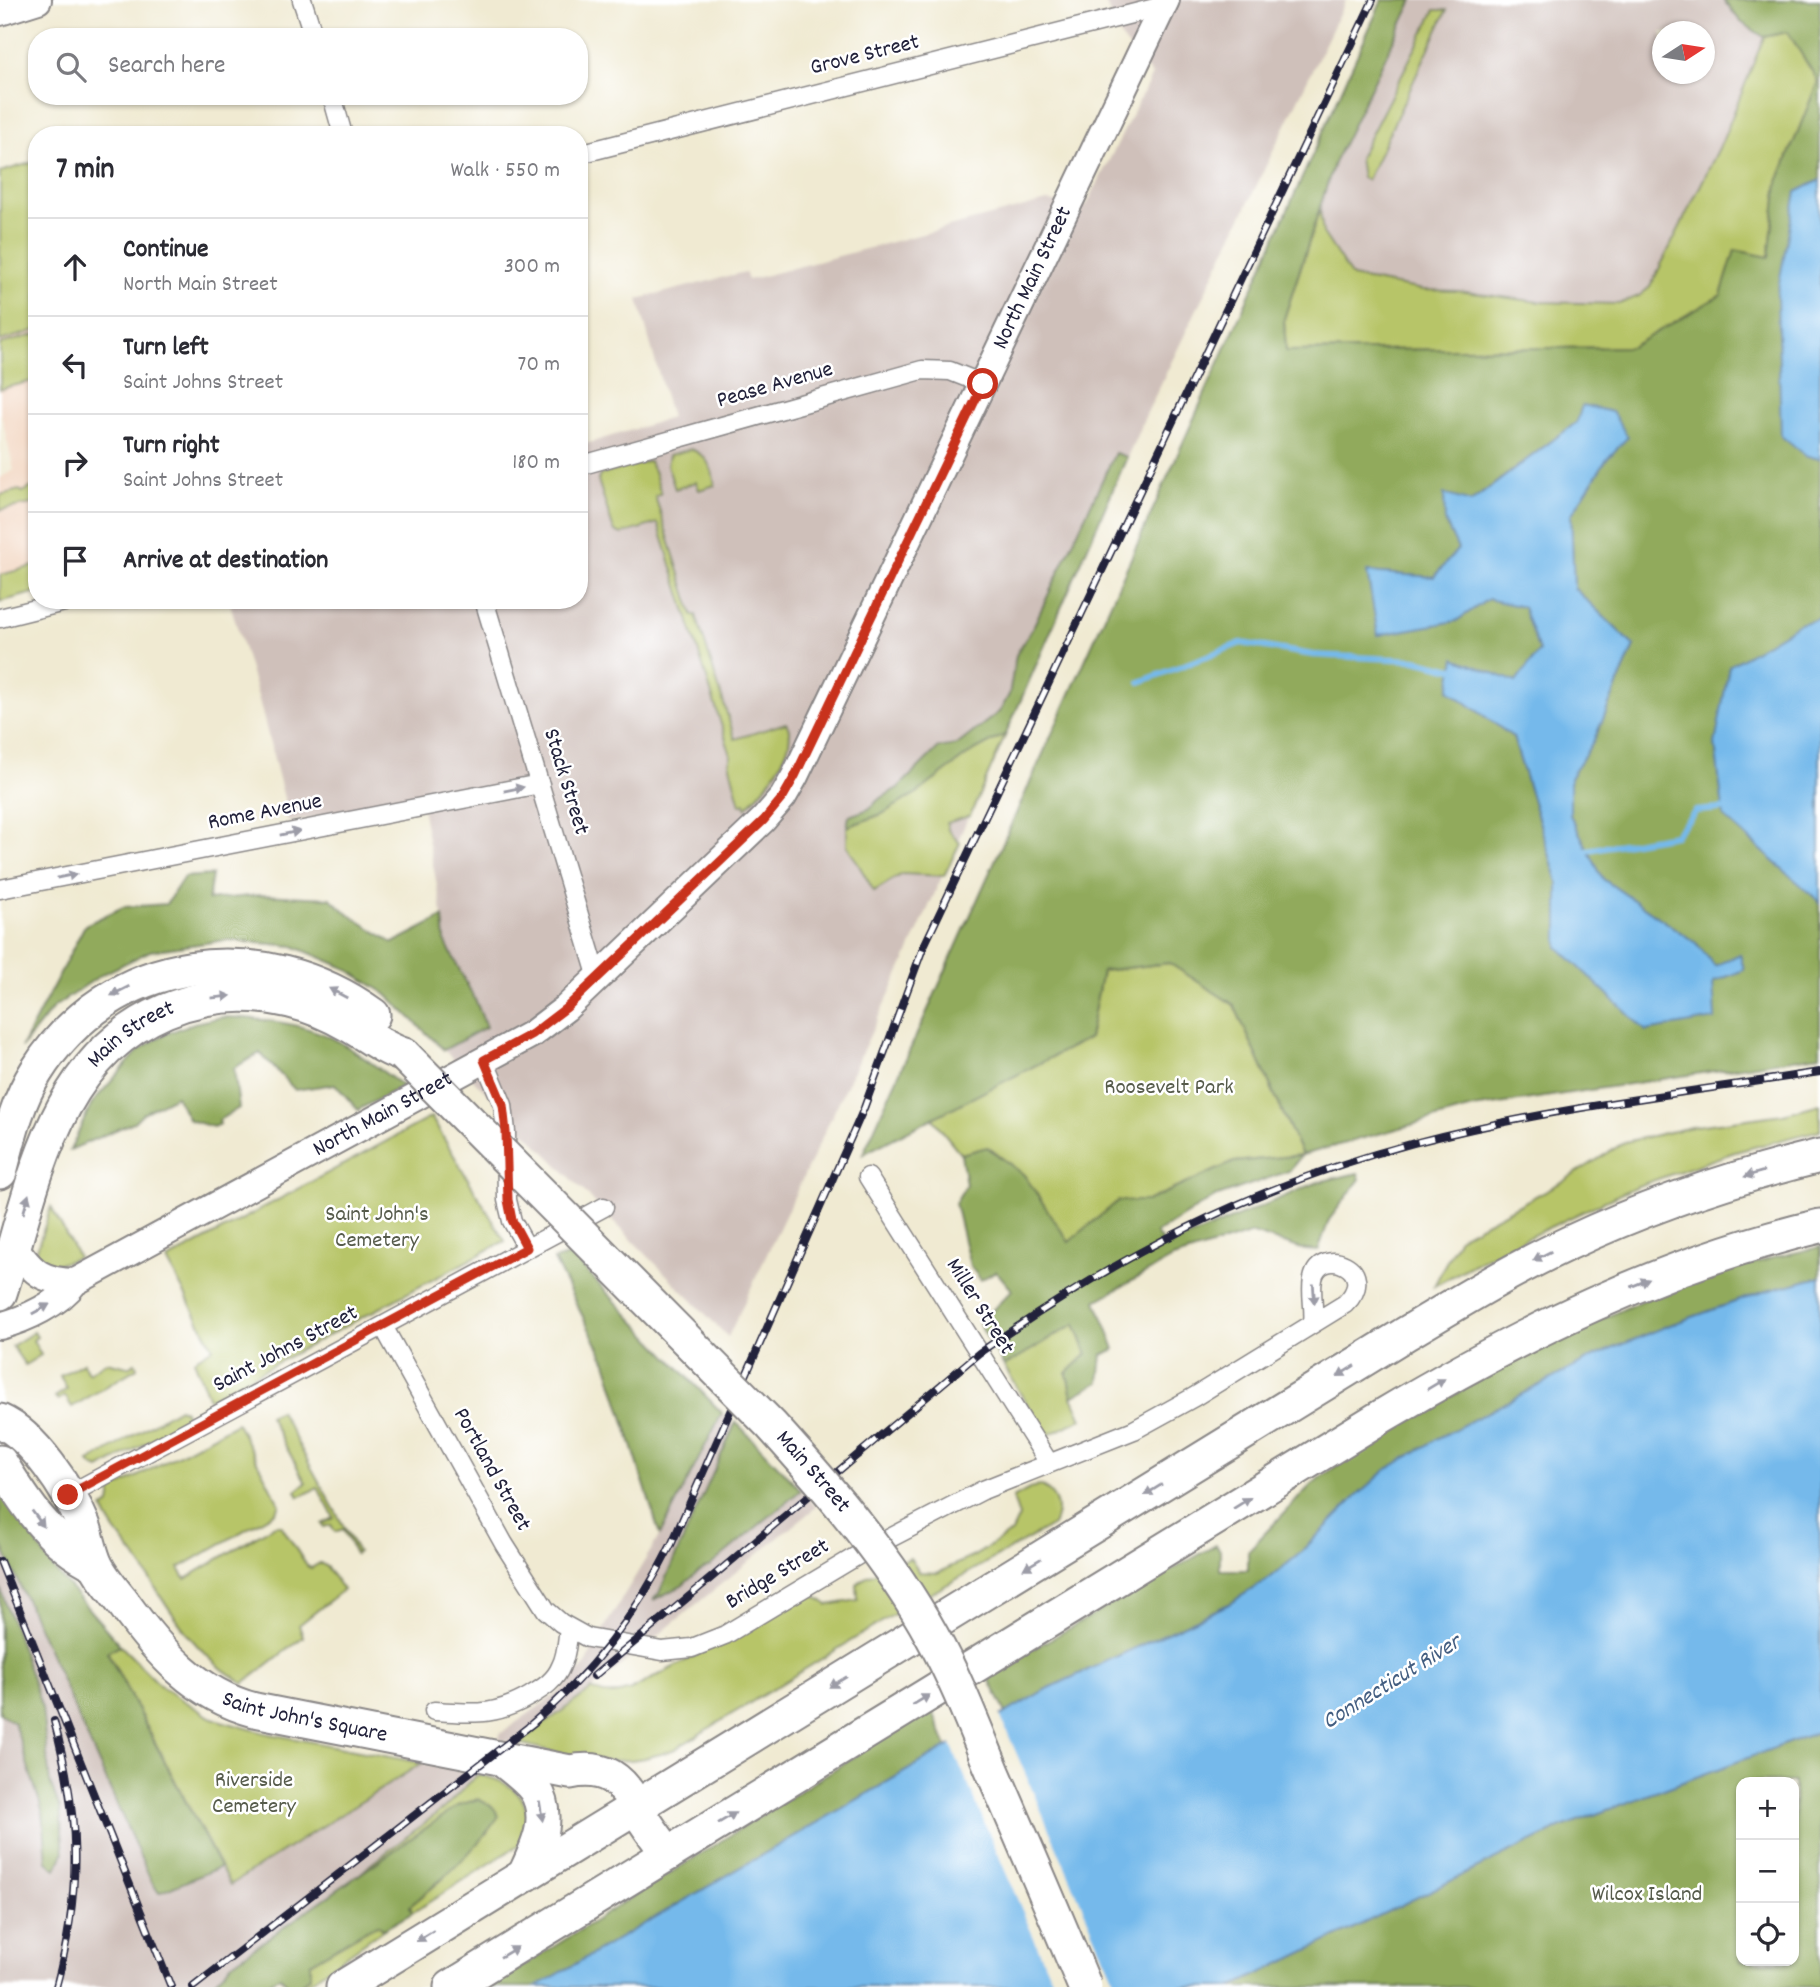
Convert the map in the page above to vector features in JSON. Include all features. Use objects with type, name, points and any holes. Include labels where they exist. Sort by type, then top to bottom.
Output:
[{"type":"highway","name":"Main Street","points":[[1,1161],[10,1107],[48,1055],[97,1004],[114,993],[145,980],[199,967],[250,967],[291,974],[318,984],[380,1020],[393,1035],[404,1055],[771,1425],[816,1475],[869,1541],[903,1588],[932,1636],[957,1687],[1085,1987]]},
{"type":"highway","name":"Main Street","points":[[0,1293],[41,1159],[68,1099],[106,1050],[148,1019],[173,1007],[207,998],[242,995],[269,997],[324,1012],[404,1055]]},
{"type":"highway","points":[[343,1987],[1492,1283],[1569,1243],[1641,1212],[1741,1177],[1820,1156]]},
{"type":"highway","points":[[451,1987],[1384,1415],[1492,1353],[1562,1317],[1638,1283],[1719,1254],[1820,1226]]},
{"type":"highway","name":"Saint John's Square","points":[[0,1421],[32,1443],[68,1495],[83,1523],[95,1564],[163,1653],[186,1675],[220,1698],[255,1710],[570,1772],[605,1800],[635,1806]]},
{"type":"highway","name":"Saint John's Square","points":[[0,1462],[51,1535],[95,1564]]},
{"type":"highway","points":[[502,1759],[535,1789],[542,1811],[541,1838],[525,1874]]},
{"type":"highway","points":[[635,1806],[668,1854]]},
{"type":"street","points":[[0,12],[38,0]]},
{"type":"street","points":[[302,0],[311,28]]},
{"type":"street","name":"Grove Street","points":[[588,152],[1164,3]]},
{"type":"street","name":"North Main Street","points":[[0,1326],[22,1319],[53,1302],[75,1282],[532,1034],[550,1022],[598,978],[764,820],[783,797],[795,776],[1164,3]]},
{"type":"street","points":[[334,105],[340,126]]},
{"type":"street","name":"Pease Avenue","points":[[588,463],[922,370],[950,371],[983,384]]},
{"type":"street","points":[[0,618],[36,609]]},
{"type":"street","name":"Stack Street","points":[[487,609],[598,978]]},
{"type":"street","name":"Rome Avenue","points":[[0,890],[540,784]]},
{"type":"street","points":[[484,1060],[503,1105],[508,1200],[512,1220],[527,1248]]},
{"type":"street","name":"Miller Street","points":[[867,1177],[1049,1464]]},
{"type":"street","name":"Saint Johns Street","points":[[68,1495],[604,1207]]},
{"type":"street","points":[[14,1247],[40,1276],[75,1282]]},
{"type":"street","name":"Bridge Street","points":[[569,1628],[600,1642],[648,1650],[678,1651],[701,1646],[725,1635],[865,1551],[984,1490],[1094,1448],[1144,1424],[1194,1397],[1313,1324]]},
{"type":"street","name":"Portland Street","points":[[383,1326],[512,1558],[546,1610],[569,1628]]},
{"type":"street","points":[[434,1711],[465,1714],[500,1710],[544,1688],[562,1666],[569,1628]]},
{"type":"shaded area","points":[[1104,0],[1346,0],[1144,419],[903,965],[728,1337],[444,1050],[485,1026],[477,1004],[445,941],[443,917],[420,797],[288,822],[259,700],[232,609],[588,609],[588,443],[671,418],[638,299],[745,272],[748,280],[1047,201],[1086,206],[1152,75],[1120,36]]},
{"type":"shaded area","points":[[1413,0],[1723,0],[1741,22],[1764,37],[1722,142],[1650,287],[1640,296],[1619,304],[1538,302],[1458,291],[1423,290],[1351,277],[1323,233],[1320,209],[1334,163]]},
{"type":"shaded area","points":[[28,164],[28,594],[0,602],[0,478],[14,470],[0,410],[0,172]]},
{"type":"shaded area","points":[[722,1413],[734,1426],[655,1599],[682,1586],[699,1571],[710,1566],[801,1490],[816,1507],[592,1689],[518,1743],[499,1740],[500,1734],[559,1692],[586,1665],[594,1645],[660,1535]]},
{"type":"shaded area","points":[[0,1541],[151,1881],[159,1893],[220,1867],[230,1885],[422,1763],[477,1775],[444,1808],[355,1879],[231,1964],[209,1987],[0,1987],[0,1713],[14,1722],[38,1797],[43,1813],[47,1862],[60,1808],[50,1783],[11,1617],[0,1587]]},
{"type":"green space","points":[[1382,0],[1413,0],[1334,163],[1284,319],[1286,351],[1631,347],[1721,295],[1735,250],[1769,257],[1778,182],[1818,81],[1788,32],[1764,37],[1741,22],[1723,0],[1820,0],[1820,180],[1796,192],[1807,457],[1820,458],[1820,619],[1799,624],[1724,817],[1820,902],[1820,1055],[1473,1108],[1302,1155],[1234,1005],[1169,963],[1102,971],[1089,1038],[863,1154]],"holes":[[[1577,422],[1627,437],[1606,460],[1571,515],[1574,588],[1634,646],[1594,740],[1570,778],[1570,815],[1603,879],[1696,943],[1715,966],[1740,955],[1744,970],[1713,982],[1558,947],[1558,882],[1513,737],[1449,690],[1516,683],[1539,651],[1523,606],[1488,599],[1456,621],[1368,572],[1434,577],[1458,549],[1445,521]]]},
{"type":"green space","points":[[1435,10],[1447,10],[1367,180],[1362,178],[1359,158]]},
{"type":"green space","points":[[1788,32],[1818,81],[1778,182],[1769,257],[1735,251],[1721,295],[1631,347],[1286,351],[1284,319],[1320,209],[1323,233],[1352,277],[1423,290],[1458,291],[1539,302],[1619,304],[1639,296],[1650,287],[1722,142],[1764,37]]},
{"type":"green space","points":[[28,164],[28,333],[0,341],[0,172]]},
{"type":"green space","points":[[28,336],[28,382],[0,389],[0,344]]},
{"type":"green space","points":[[691,449],[702,455],[708,463],[715,485],[699,490],[696,482],[675,489],[667,465],[669,455]]},
{"type":"green space","points":[[1115,453],[1127,457],[1006,734],[967,755],[920,791],[882,814],[847,827],[849,816],[869,809],[899,787],[938,748],[957,745],[1000,711],[1009,695],[1016,655],[1035,623]]},
{"type":"green space","points":[[649,461],[661,493],[655,496],[735,739],[786,723],[790,733],[785,756],[778,768],[746,808],[745,803],[740,805],[729,762],[731,756],[658,523],[622,534],[614,531],[598,480],[600,475]]},
{"type":"green space","points":[[28,489],[28,505],[0,510],[0,495],[19,490],[23,492]]},
{"type":"green space","points":[[28,567],[28,594],[0,602],[0,575]]},
{"type":"green space","points":[[1006,734],[970,816],[947,823],[948,830],[960,843],[944,876],[902,874],[874,891],[847,845],[847,827],[882,814],[920,791],[967,755]]},
{"type":"green space","points":[[212,875],[208,900],[260,895],[330,898],[350,915],[393,943],[443,917],[445,941],[486,1027],[444,1050],[386,994],[345,968],[293,946],[226,940],[150,951],[101,975],[54,1007],[21,1048],[85,925],[123,907],[166,904],[184,877]]},
{"type":"green space","name":"Roosevelt Park","points":[[1169,963],[1234,1005],[1302,1155],[1234,1162],[1147,1201],[1118,1202],[1069,1243],[1024,1175],[988,1147],[961,1154],[932,1118],[1089,1038],[1102,971]]},
{"type":"green space","points":[[222,1017],[277,1022],[317,1032],[349,1047],[403,1086],[358,1110],[335,1084],[295,1090],[260,1053],[234,1068],[239,1108],[219,1120],[220,1124],[213,1127],[189,1120],[176,1096],[143,1113],[134,1122],[70,1150],[92,1103],[139,1050],[163,1035],[194,1023]]},
{"type":"green space","points":[[1820,1104],[1820,1130],[1735,1152],[1635,1187],[1491,1255],[1434,1286],[1459,1237],[1562,1182],[1625,1142],[1696,1126],[1783,1114]]},
{"type":"green space","name":"Saint John's Cemetery","points":[[431,1117],[505,1241],[209,1399],[194,1360],[213,1348],[167,1260]]},
{"type":"green space","points":[[987,1147],[1024,1175],[1069,1242],[1118,1201],[1147,1201],[1234,1162],[1302,1155],[1289,1171],[1215,1197],[1156,1233],[1166,1247],[1318,1182],[1358,1173],[1360,1179],[1329,1220],[1318,1251],[1305,1250],[1253,1233],[1173,1258],[1096,1301],[1115,1349],[1102,1355],[1099,1382],[1072,1397],[1067,1373],[1087,1354],[1075,1324],[1004,1366],[979,1324],[1012,1290],[996,1271],[981,1280],[970,1266],[955,1203],[966,1185],[961,1154]]},
{"type":"green space","points":[[51,1207],[78,1257],[55,1264],[45,1262],[36,1252]]},
{"type":"green space","points":[[1820,1247],[1820,1277],[1763,1292],[1667,1326],[1595,1356],[1440,1437],[1386,1470],[1298,1555],[1270,1578],[1227,1605],[1045,1690],[1006,1713],[987,1675],[1216,1545],[1220,1550],[1220,1570],[1248,1570],[1248,1551],[1312,1484],[1358,1450],[1520,1357],[1667,1289]]},
{"type":"green space","points":[[571,1255],[722,1413],[660,1535],[606,1362],[554,1260]]},
{"type":"green space","points":[[1075,1324],[1087,1355],[1067,1373],[1072,1397],[1082,1419],[1046,1436],[1004,1366]]},
{"type":"green space","points":[[34,1332],[37,1337],[33,1340],[41,1355],[25,1365],[12,1346]]},
{"type":"green space","points":[[106,1362],[128,1367],[135,1363],[137,1368],[72,1407],[65,1396],[58,1400],[55,1397],[67,1389],[60,1376],[83,1363],[88,1373]]},
{"type":"green space","points":[[179,1408],[185,1411],[187,1421],[99,1469],[89,1462]]},
{"type":"green space","points":[[280,1411],[358,1552],[355,1554],[343,1529],[335,1532],[331,1525],[324,1527],[322,1524],[334,1518],[318,1488],[299,1497],[296,1491],[306,1483],[269,1416]]},
{"type":"green space","points":[[736,1422],[801,1490],[710,1566],[699,1571],[682,1586],[653,1600],[659,1593]]},
{"type":"green space","points":[[237,1423],[280,1505],[276,1512],[179,1568],[185,1579],[275,1525],[281,1525],[307,1566],[311,1568],[320,1563],[327,1567],[343,1590],[299,1625],[303,1637],[244,1683],[210,1659],[182,1628],[113,1528],[103,1508],[110,1504],[112,1490]]},
{"type":"green space","points":[[0,1485],[52,1567],[120,1645],[107,1652],[220,1867],[159,1893],[151,1881],[0,1541]]},
{"type":"green space","points":[[1042,1486],[1056,1503],[1057,1514],[1053,1525],[893,1615],[675,1749],[634,1760],[615,1761],[578,1757],[518,1743],[592,1689],[607,1694],[631,1690],[797,1601],[814,1595],[828,1605],[858,1600],[857,1584],[867,1576],[910,1558],[919,1572],[937,1573],[974,1556],[1012,1532],[1019,1517],[1013,1498],[1033,1487]]},
{"type":"green space","points":[[0,1587],[42,1708],[50,1783],[60,1808],[64,1853],[56,1869],[47,1862],[43,1813],[14,1723],[0,1713]]},
{"type":"green space","name":"Riverside Cemetery","points":[[120,1645],[163,1688],[210,1717],[265,1733],[422,1763],[230,1885],[107,1651]]},
{"type":"green space","points":[[931,1708],[947,1747],[536,1987],[490,1987]]},
{"type":"green space","name":"Wilcox Island","points":[[1820,1731],[1820,1987],[1232,1987],[1564,1826]]},
{"type":"green space","points":[[477,1775],[504,1783],[518,1794],[526,1811],[527,1821],[522,1843],[412,1913],[410,1906],[443,1879],[488,1832],[459,1805],[355,1879],[444,1808]]},
{"type":"green space","points":[[478,1799],[493,1807],[499,1816],[458,1864],[410,1906],[412,1913],[384,1929],[378,1924],[369,1928],[310,1963],[310,1976],[297,1987],[291,1987],[280,1977],[260,1987],[209,1987],[231,1964],[459,1805]]},
{"type":"green space","points":[[378,1924],[384,1929],[302,1987],[297,1987],[310,1976],[310,1963]]},
{"type":"water","points":[[1820,180],[1820,458],[1807,457],[1781,436],[1777,294],[1796,192]]},
{"type":"water","points":[[1582,405],[1612,412],[1628,437],[1606,460],[1571,515],[1574,588],[1634,646],[1594,740],[1570,778],[1570,815],[1603,879],[1696,943],[1715,966],[1740,954],[1744,970],[1713,982],[1715,1019],[1646,1031],[1558,947],[1558,882],[1513,737],[1449,690],[1455,658],[1516,682],[1539,651],[1523,607],[1488,599],[1456,621],[1378,635],[1367,572],[1434,577],[1458,549],[1445,521],[1444,494],[1471,502],[1577,422]]},
{"type":"water","points":[[1820,619],[1820,902],[1724,817],[1715,744],[1729,666],[1799,624]]},
{"type":"water","name":"Connecticut River","points":[[1820,1277],[1820,1731],[1564,1826],[1232,1987],[536,1987],[1045,1690],[1227,1605],[1270,1578],[1298,1555],[1386,1470],[1440,1437],[1595,1356],[1667,1326],[1763,1292]]},
{"type":"pier","points":[[999,1713],[1117,1987],[1055,1987],[950,1742]]},
{"type":"waterway","points":[[1140,682],[1241,643],[1313,655],[1415,660],[1461,671]]},
{"type":"waterway","points":[[1582,851],[1675,835],[1696,811],[1731,808]]},
{"type":"railway","points":[[528,1727],[592,1665],[643,1595],[672,1543],[864,1108],[923,948],[1373,0]]},
{"type":"railway","points":[[594,1676],[979,1353],[1082,1286],[1187,1228],[1297,1180],[1414,1143],[1565,1111],[1820,1072]]},
{"type":"railway","points":[[0,1561],[171,1987]]},
{"type":"railway","points":[[54,1721],[69,1790],[74,1854],[70,1918],[56,1987]]},
{"type":"railway","points":[[193,1987],[536,1721]]},
{"type":"route","points":[[68,1495],[527,1248],[512,1220],[508,1200],[503,1105],[484,1060],[532,1034],[566,1008],[764,820],[783,797],[983,384]]}]
